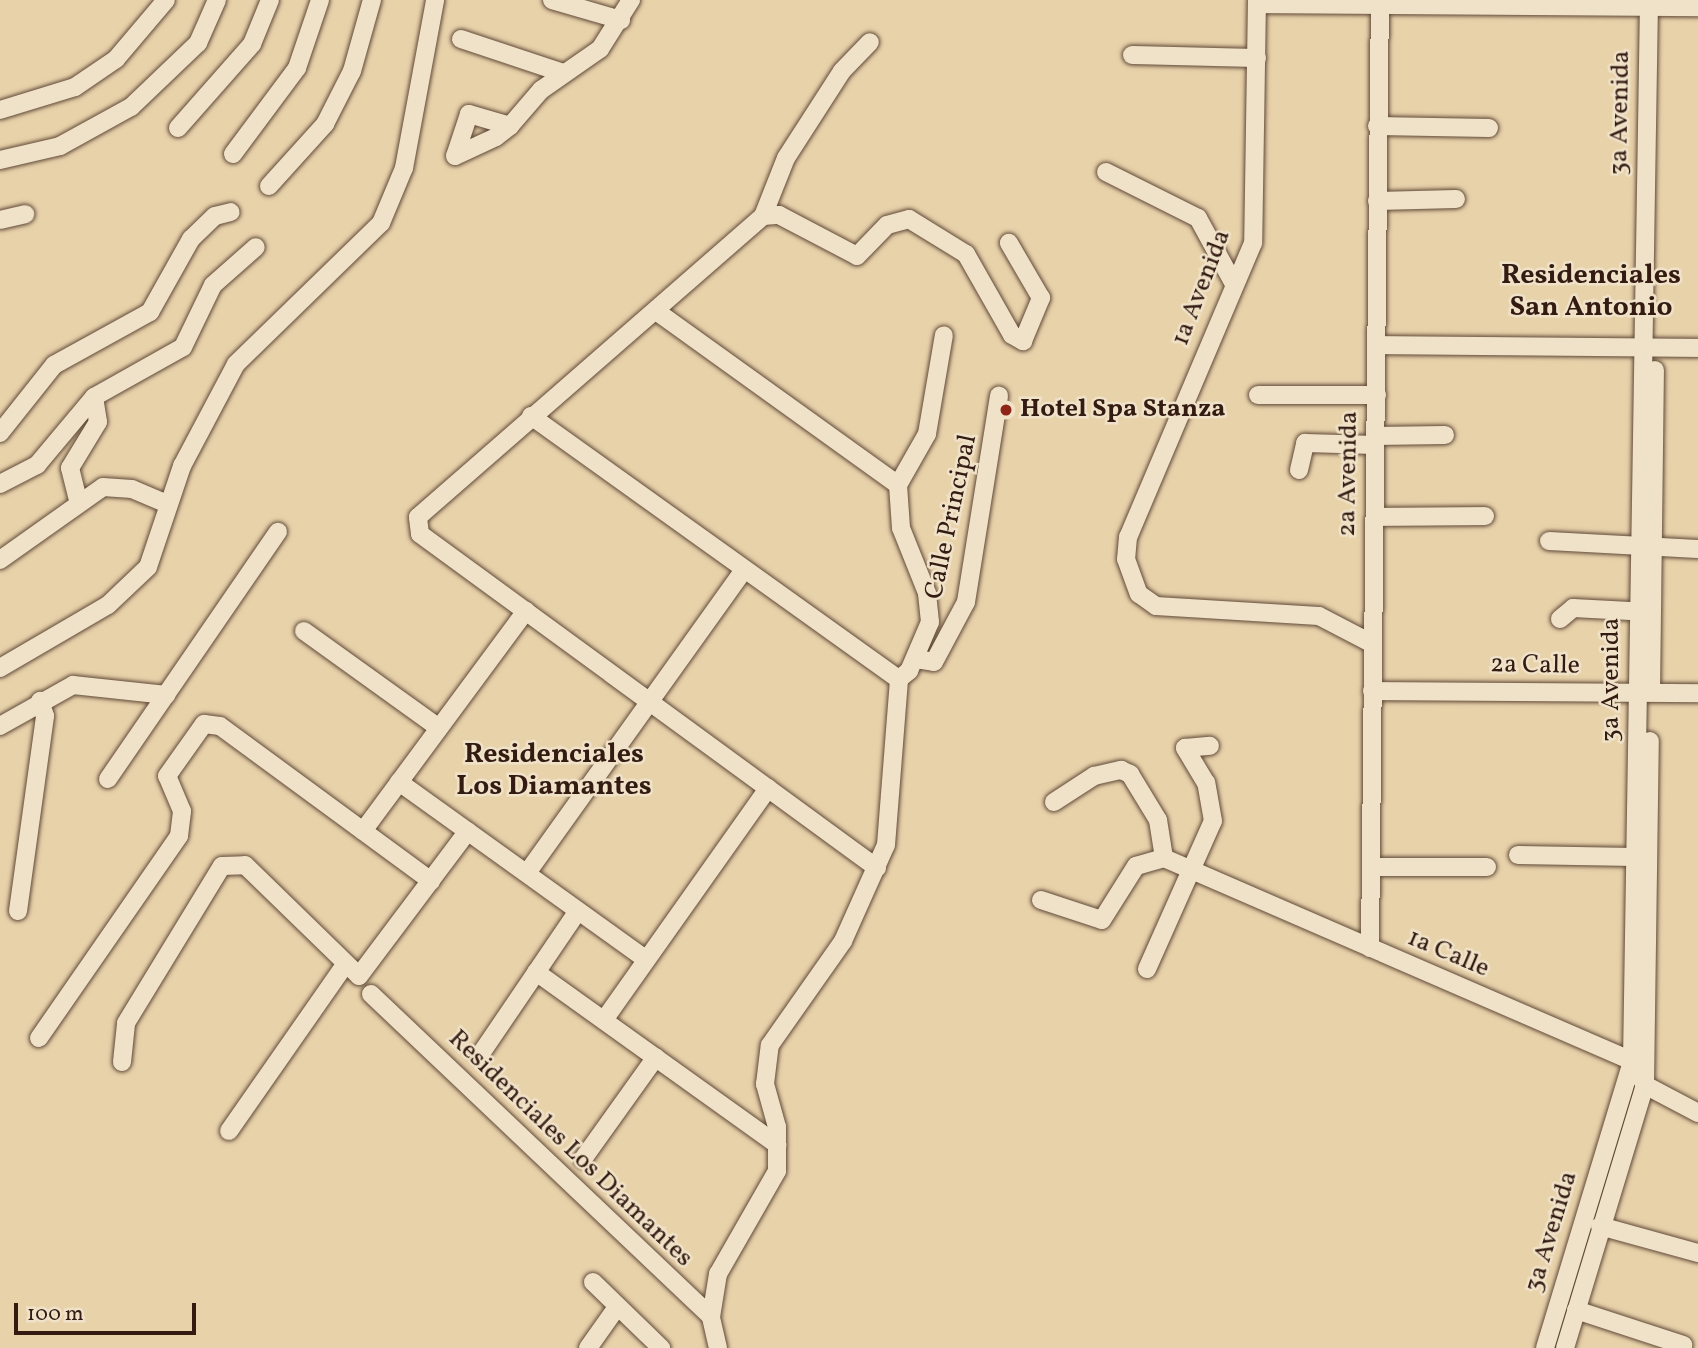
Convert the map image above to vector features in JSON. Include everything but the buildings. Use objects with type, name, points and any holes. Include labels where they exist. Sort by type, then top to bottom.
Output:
[{"type":"street","points":[[0,110],[75,87],[116,59],[166,0]]},
{"type":"street","points":[[0,160],[60,146],[131,107],[198,43],[217,0]]},
{"type":"street","points":[[178,128],[252,44],[270,0]]},
{"type":"street","points":[[233,154],[297,68],[320,0]]},
{"type":"street","points":[[269,186],[326,124],[352,71],[372,0]]},
{"type":"street","points":[[0,668],[130,588],[148,567],[169,504],[236,364],[381,223],[404,168],[435,0]]},
{"type":"street","points":[[552,0],[621,20]]},
{"type":"street","points":[[510,126],[563,73],[600,48],[621,20],[631,0]]},
{"type":"street","points":[[1257,2],[1654,3],[1698,7]]},
{"type":"street","name":"1a Avenida","points":[[1257,2],[1253,243],[1128,537],[1131,580],[1156,606],[1319,616],[1371,643]]},
{"type":"street","name":"2a Avenida","points":[[1370,948],[1373,867],[1371,643],[1377,395],[1380,2]]},
{"type":"street","name":"3a Avenida","points":[[1545,1348],[1632,1061],[1639,1025],[1654,3]]},
{"type":"street","points":[[461,38],[563,73]]},
{"type":"street","points":[[870,42],[842,71],[786,158],[762,216],[656,311],[421,509],[417,522],[420,534],[877,868]]},
{"type":"street","points":[[1132,55],[1257,58]]},
{"type":"street","points":[[1377,126],[1489,128]]},
{"type":"street","points":[[1106,172],[1198,218],[1234,284]]},
{"type":"street","points":[[1377,201],[1456,199]]},
{"type":"street","points":[[0,433],[54,365],[150,312],[191,239],[215,216],[231,212]]},
{"type":"street","points":[[0,220],[25,214]]},
{"type":"street","points":[[762,216],[779,215],[857,256],[887,225],[909,219],[966,254],[1012,335],[1023,341],[1041,298],[1009,243]]},
{"type":"street","points":[[0,484],[37,465],[94,397],[183,347],[213,285],[256,247]]},
{"type":"street","points":[[656,311],[898,485]]},
{"type":"street","points":[[718,1348],[711,1317],[723,1262],[775,1182],[778,1145],[765,1084],[770,1045],[843,941],[877,868],[889,831],[899,679],[916,659],[929,632],[930,606],[901,528],[898,485],[927,434],[944,335]]},
{"type":"street","points":[[1377,345],[1698,348]]},
{"type":"street","points":[[1258,395],[1377,395]]},
{"type":"street","name":"Calle Principal","points":[[916,659],[934,662],[965,602],[999,396]]},
{"type":"street","points":[[78,500],[70,468],[98,422],[94,397]]},
{"type":"street","points":[[531,416],[743,571],[899,679]]},
{"type":"street","points":[[1298,470],[1304,443],[1445,435]]},
{"type":"street","points":[[0,560],[78,500],[112,485],[169,504]]},
{"type":"street","points":[[1375,517],[1485,516]]},
{"type":"street","points":[[108,779],[278,532]]},
{"type":"street","points":[[1549,541],[1698,549]]},
{"type":"street","points":[[527,873],[743,571]]},
{"type":"street","points":[[1560,620],[1573,608],[1646,610]]},
{"type":"street","points":[[363,831],[526,611]]},
{"type":"street","points":[[304,631],[439,728]]},
{"type":"street","points":[[0,726],[40,701],[73,685],[166,695]]},
{"type":"street","name":"2a Calle","points":[[1371,691],[1698,693]]},
{"type":"street","name":"3a Avenida","points":[[1565,1348],[1645,1085],[1639,1025],[1636,857],[1645,694]]},
{"type":"street","points":[[18,911],[45,716],[40,701]]},
{"type":"street","points":[[39,1038],[181,828],[169,771],[201,725],[211,722],[431,881]]},
{"type":"street","points":[[1147,969],[1214,808],[1185,748],[1210,746]]},
{"type":"street","points":[[1041,900],[1102,920],[1136,866],[1164,858],[1157,820],[1130,774],[1121,770],[1094,776],[1054,802]]},
{"type":"street","points":[[400,782],[645,959]]},
{"type":"street","points":[[604,1020],[768,788]]},
{"type":"street","points":[[122,1062],[122,1034],[143,989],[219,869],[233,861],[245,865],[345,965],[361,975],[468,831]]},
{"type":"street","points":[[1518,855],[1636,857]]},
{"type":"street","name":"1a Calle","points":[[1164,858],[1189,872],[1632,1061]]},
{"type":"street","points":[[1373,867],[1487,867]]},
{"type":"street","points":[[480,1055],[578,911]]},
{"type":"street","points":[[229,1131],[345,965]]},
{"type":"street","points":[[536,972],[778,1145]]},
{"type":"street","name":"Residenciales Los Diamantes","points":[[371,994],[711,1317]]},
{"type":"street","points":[[583,1158],[656,1057]]},
{"type":"street","points":[[1632,1061],[1645,1085],[1698,1113]]},
{"type":"street","points":[[1600,1226],[1698,1253]]},
{"type":"street","points":[[593,1282],[661,1348]]},
{"type":"street","points":[[588,1348],[617,1307]]},
{"type":"street","points":[[1576,1310],[1683,1345]]},
{"type":"place","name":"Hotel Spa Stanza","points":[[1006,410]]},
{"type":"district","name":"Residenciales San Antonio","points":[[1591,292]]},
{"type":"district","name":"Residenciales Los Diamantes","points":[[554,771]]}]
